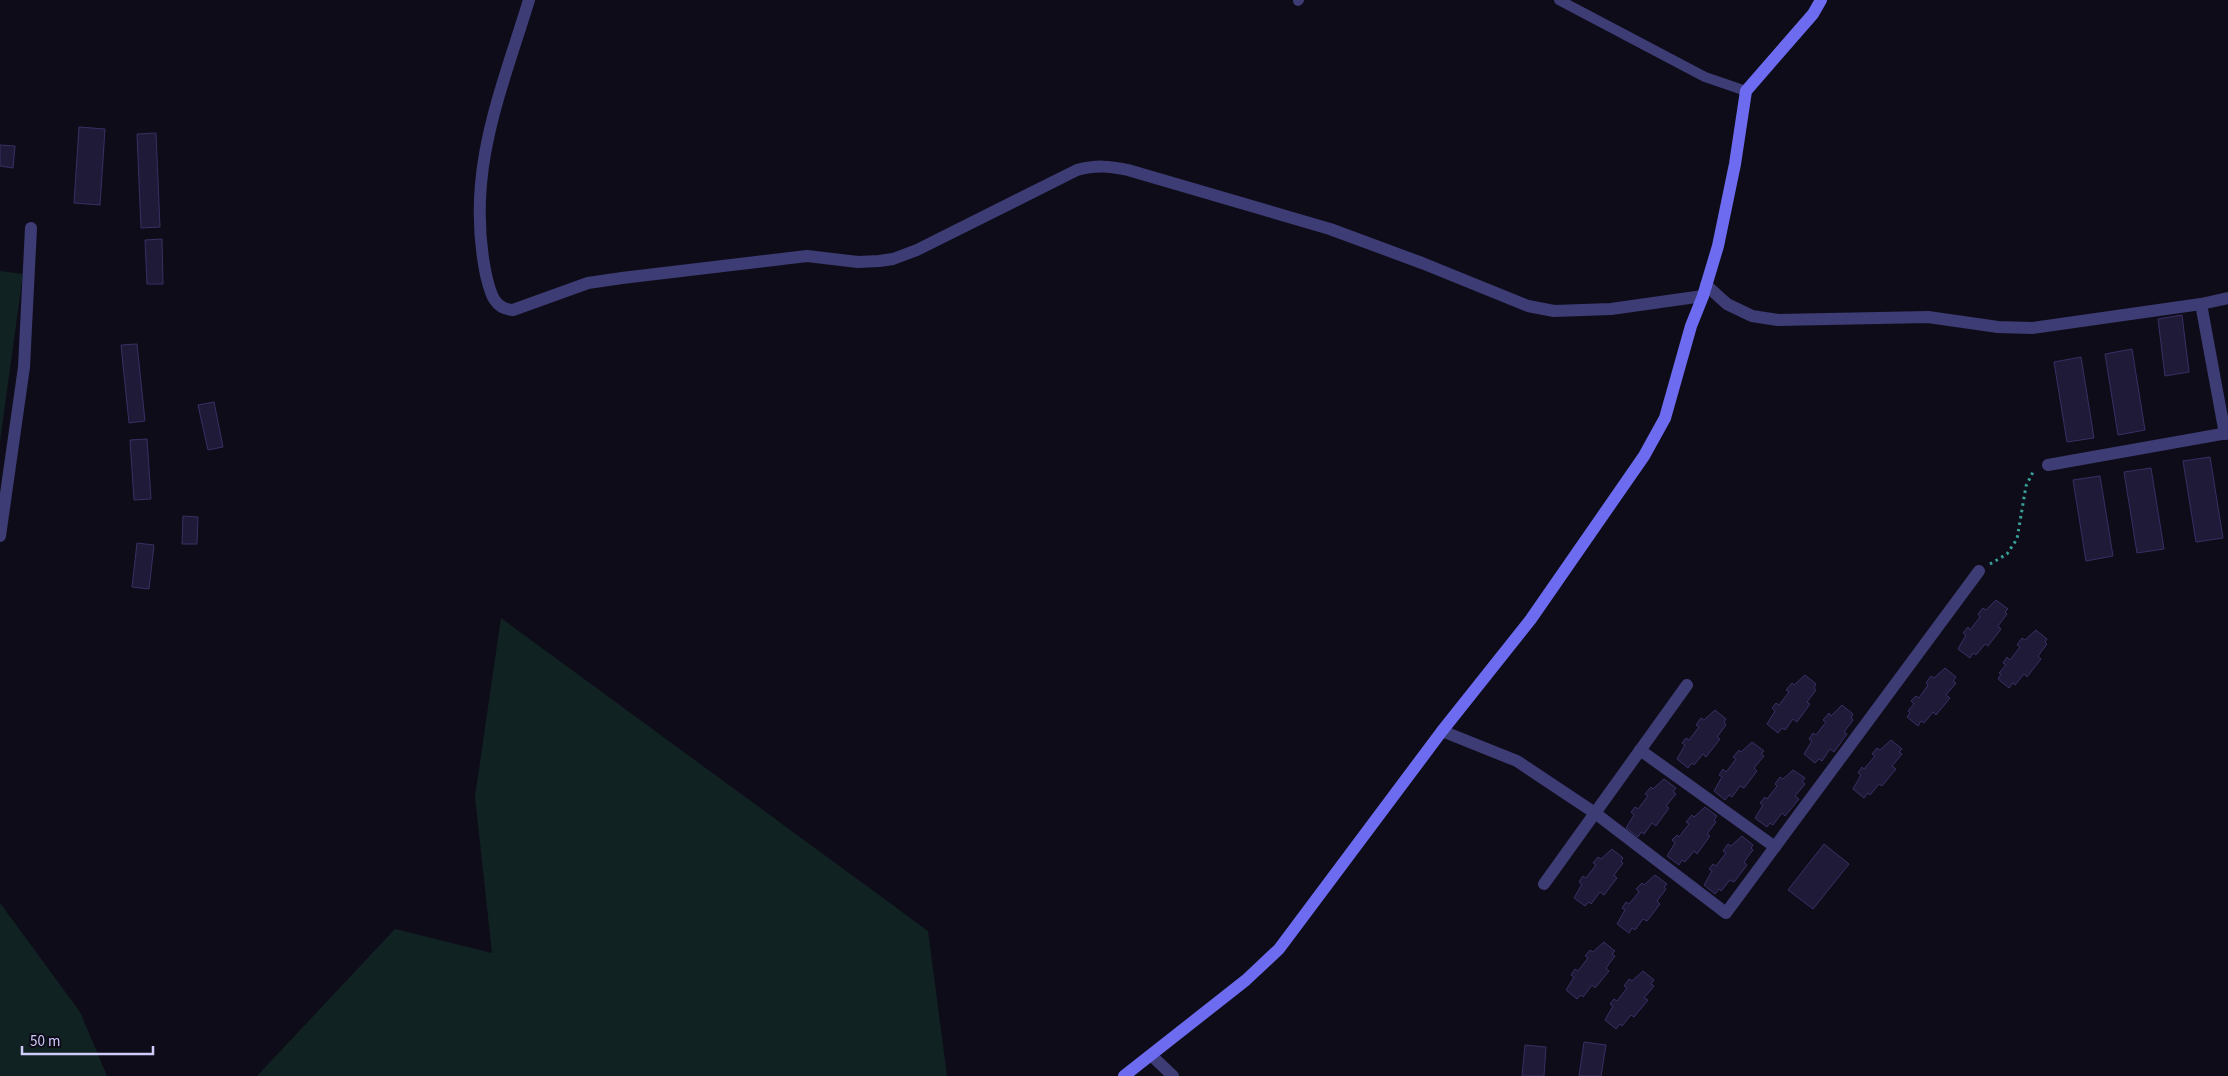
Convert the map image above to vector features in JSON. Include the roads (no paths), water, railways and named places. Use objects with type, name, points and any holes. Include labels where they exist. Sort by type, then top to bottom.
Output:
[{"type":"street","points":[[529,0],[492,117],[485,145],[481,181],[480,232],[484,264],[490,292],[496,304],[504,310],[513,310],[588,284],[622,278],[807,256],[858,262],[893,259],[917,250],[1077,170],[1093,166],[1107,166],[1128,170],[1330,229],[1422,263],[1528,306],[1554,311],[1611,309],[1705,291],[1752,316],[1778,320],[1928,317],[1998,327],[2032,328],[2201,304],[2228,298]]},
{"type":"street","points":[[1124,1076],[1246,980],[1279,949],[1442,731],[1531,619],[1644,456],[1665,418],[1718,246],[1735,164],[1746,91],[1813,14],[1821,0]]},
{"type":"street","points":[[0,536],[24,368],[31,228]]},
{"type":"street","points":[[2048,465],[2227,434],[2201,304]]},
{"type":"street","points":[[1442,731],[1518,761],[1595,813],[1726,914],[1979,571]]},
{"type":"street","points":[[1544,884],[1687,685]]},
{"type":"street","points":[[1640,750],[1775,847]]},
{"type":"street","points":[[1151,1055],[1173,1076]]},
{"type":"lane","points":[[1559,0],[1705,77],[1746,91]]}]
